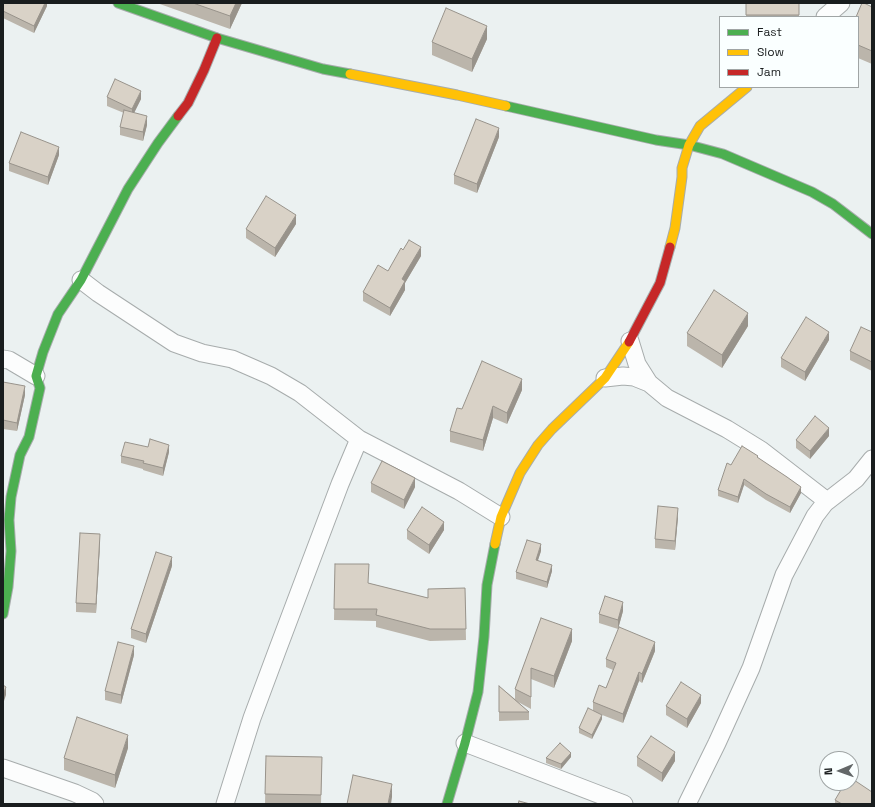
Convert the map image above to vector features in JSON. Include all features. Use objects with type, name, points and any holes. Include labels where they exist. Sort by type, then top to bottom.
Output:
[{"type":"street","points":[[827,16],[841,3]]},
{"type":"street","points":[[129,5],[217,38],[323,70],[457,96],[656,140],[689,145],[723,154],[812,192],[833,204],[872,234]]},
{"type":"street","points":[[3,614],[8,587],[11,551],[10,508],[14,478],[20,455],[29,437],[40,388],[36,376],[43,352],[58,314],[81,280],[128,189],[158,143],[188,103],[217,38]]},
{"type":"street","points":[[447,804],[478,692],[484,637],[487,585],[501,518],[520,473],[538,445],[563,418],[605,378],[630,341],[660,283],[675,228],[682,168],[689,145],[700,126],[746,88]]},
{"type":"street","points":[[81,280],[98,293],[174,343],[202,353],[232,358],[271,376],[300,393],[359,439],[459,491],[501,518]]},
{"type":"street","points":[[630,341],[637,364],[649,383],[667,398],[727,429],[761,450],[827,501]]},
{"type":"street","points":[[3,359],[9,360],[36,376]]},
{"type":"street","points":[[605,378],[623,376],[634,377],[649,383]]},
{"type":"street","points":[[225,804],[252,718],[276,650],[340,484],[359,439]]},
{"type":"street","points":[[687,804],[717,744],[751,668],[784,575],[815,516],[827,501],[856,479],[872,459]]},
{"type":"street","points":[[465,743],[624,804]]},
{"type":"street","points":[[3,768],[75,792],[95,804]]},
{"type":"building","points":[[3,3],[45,3],[34,26],[3,11]]},
{"type":"building","points":[[193,3],[236,3],[230,16]]},
{"type":"building","points":[[746,3],[799,3],[799,15],[746,15]]},
{"type":"building","points":[[862,3],[872,7],[872,51],[859,45],[859,16],[856,16]]},
{"type":"building","points":[[446,8],[487,26],[472,59],[432,42]]},
{"type":"building","points":[[115,79],[141,91],[132,109],[107,97]]},
{"type":"building","points":[[124,110],[147,116],[143,132],[120,127]]},
{"type":"building","points":[[476,119],[499,128],[477,184],[454,175]]},
{"type":"building","points":[[21,132],[59,147],[48,177],[9,163]]},
{"type":"building","points":[[266,196],[296,215],[275,248],[246,229]]},
{"type":"building","points":[[409,240],[421,247],[402,279],[405,281],[390,308],[363,292],[378,265],[388,271],[401,248],[403,250]]},
{"type":"building","points":[[714,290],[748,313],[722,355],[687,333]]},
{"type":"building","points":[[806,317],[829,332],[805,372],[781,358]]},
{"type":"building","points":[[861,327],[872,332],[872,362],[850,351]]},
{"type":"building","points":[[482,361],[522,379],[507,413],[493,406],[483,440],[450,431],[457,408],[462,409]]},
{"type":"building","points":[[3,382],[25,386],[17,423],[3,420]]},
{"type":"building","points":[[815,416],[829,428],[810,451],[796,440]]},
{"type":"building","points":[[150,439],[169,445],[163,468],[143,463],[144,461],[121,456],[125,442],[148,447]]},
{"type":"building","points":[[742,446],[801,487],[790,507],[766,494],[744,479],[738,497],[718,490],[727,463],[731,465]]},
{"type":"building","points":[[382,461],[415,478],[404,500],[371,483]]},
{"type":"building","points":[[658,506],[678,508],[675,541],[655,539]]},
{"type":"building","points":[[422,507],[444,522],[429,545],[407,530]]},
{"type":"building","points":[[80,533],[100,534],[96,604],[76,603]]},
{"type":"building","points":[[527,540],[541,544],[536,560],[552,565],[547,582],[516,572]]},
{"type":"building","points":[[156,552],[172,557],[146,634],[131,629]]},
{"type":"building","points":[[335,564],[369,564],[368,583],[428,598],[428,589],[465,588],[466,629],[430,629],[376,615],[377,609],[334,609]]},
{"type":"building","points":[[605,596],[623,602],[618,620],[599,614]]},
{"type":"building","points":[[541,618],[572,629],[554,676],[531,668],[531,697],[515,689]]},
{"type":"building","points":[[619,627],[655,642],[642,674],[639,672],[623,714],[593,702],[599,685],[606,688],[616,663],[606,659]]},
{"type":"building","points":[[118,642],[134,646],[121,695],[105,691]]},
{"type":"building","points":[[681,682],[701,695],[687,719],[666,706]]},
{"type":"building","points":[[3,685],[6,687],[3,695]]},
{"type":"building","points":[[499,686],[529,712],[499,712]]},
{"type":"building","points":[[588,708],[602,715],[592,735],[579,728]]},
{"type":"building","points":[[77,717],[128,735],[115,775],[64,758]]},
{"type":"building","points":[[651,736],[675,752],[662,773],[637,757]]},
{"type":"building","points":[[560,743],[571,753],[561,764],[546,758]]},
{"type":"building","points":[[266,756],[322,757],[321,795],[265,794]]},
{"type":"building","points":[[353,775],[392,784],[388,804],[347,804]]},
{"type":"building","points":[[859,783],[872,792],[872,804],[842,804],[835,800],[840,791],[859,791]]},
{"type":"building","points":[[519,801],[530,804],[518,804]]},
{"type":"traffic: fast","points":[[118,3],[217,38],[323,69],[350,74]]},
{"type":"traffic: fast","points":[[506,106],[656,140],[689,145],[723,154],[812,192],[833,204],[872,234]]},
{"type":"traffic: fast","points":[[3,614],[8,587],[11,551],[9,520],[11,497],[20,455],[29,437],[40,388],[36,376],[43,352],[58,314],[81,280],[128,189],[158,143],[178,116]]},
{"type":"traffic: fast","points":[[447,804],[478,692],[484,637],[487,585],[495,544]]},
{"type":"traffic: slow","points":[[350,74],[506,106]]},
{"type":"traffic: slow","points":[[670,247],[675,228],[682,168],[689,145],[700,126],[746,88]]},
{"type":"traffic: slow","points":[[495,544],[501,517],[520,473],[538,445],[552,429],[605,378],[629,342]]},
{"type":"traffic: jam","points":[[178,116],[188,103],[217,38]]},
{"type":"traffic: jam","points":[[629,342],[660,283],[670,247]]}]
